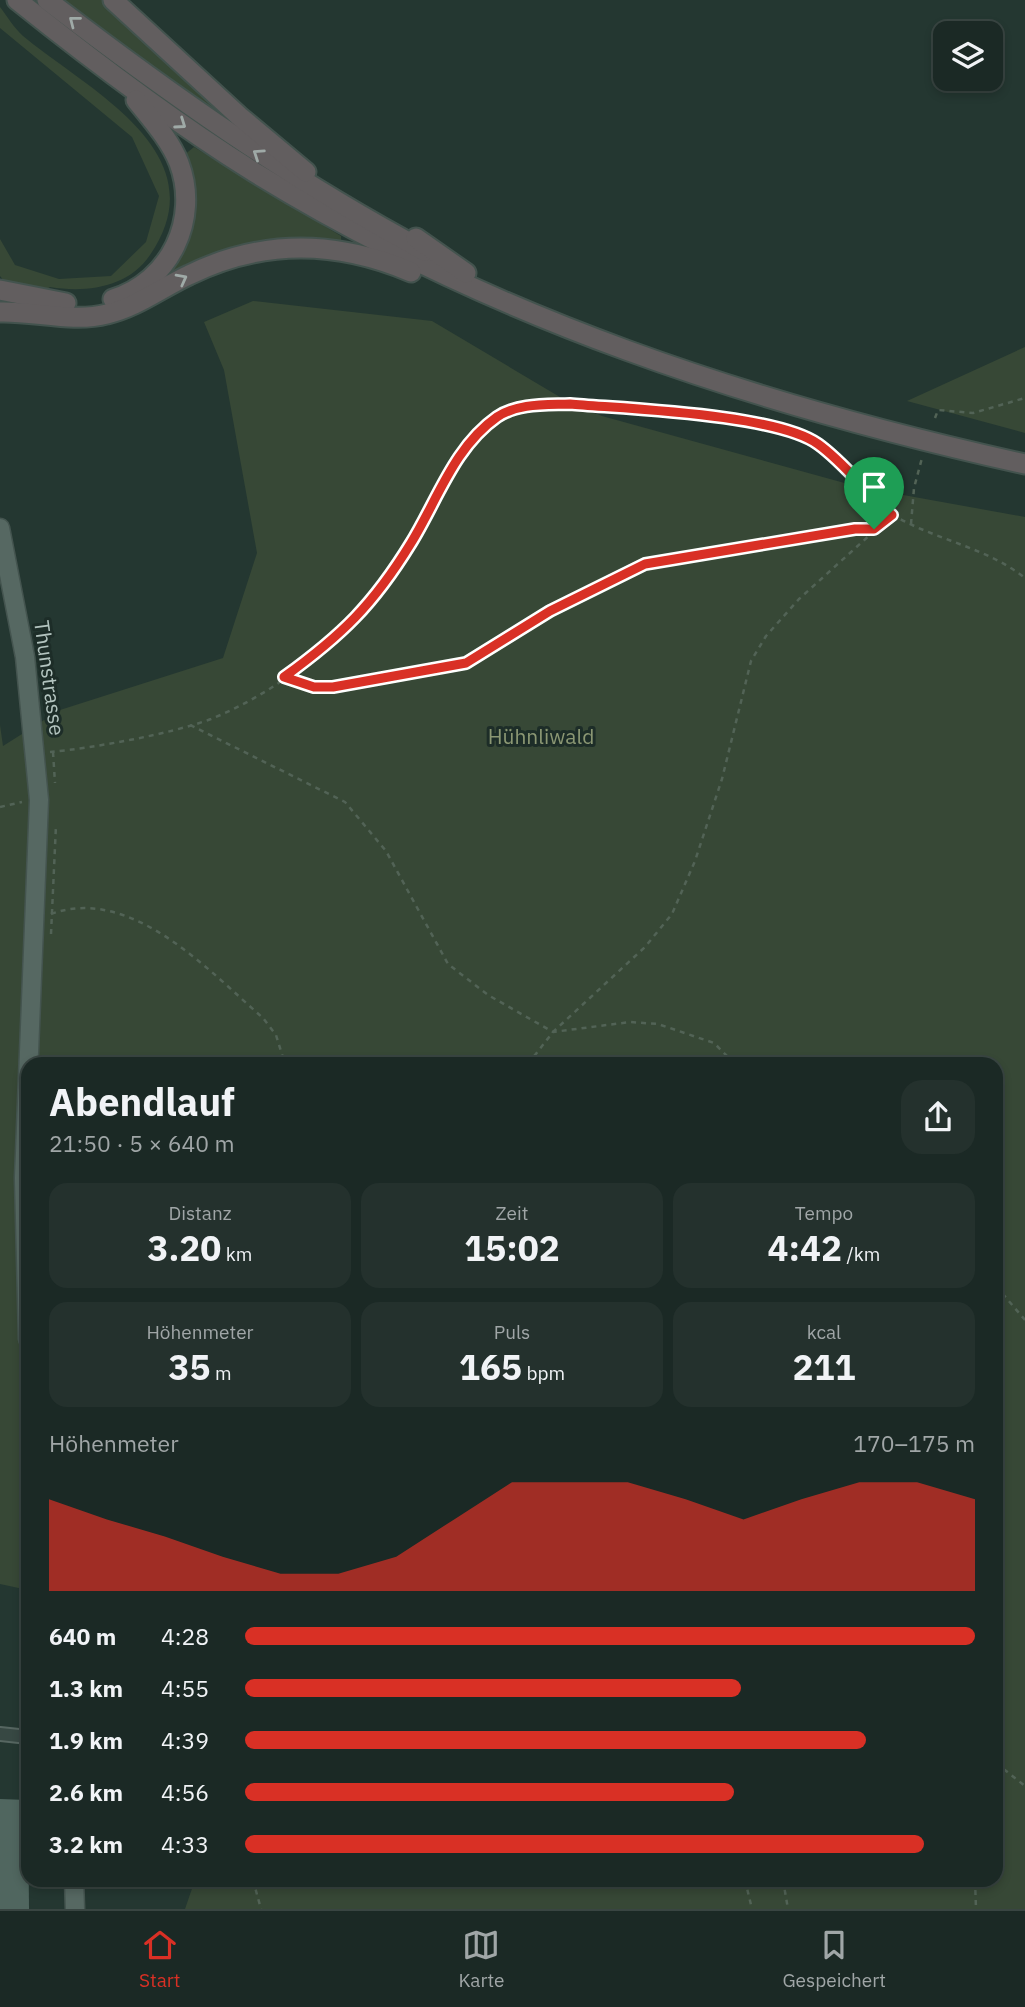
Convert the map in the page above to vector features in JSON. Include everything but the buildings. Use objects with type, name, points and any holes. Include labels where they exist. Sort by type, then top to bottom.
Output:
[{"type":"highway","points":[[17,0],[125,85],[254,172],[340,222],[461,283],[638,357],[769,400],[1025,464]]},
{"type":"highway","points":[[47,0],[139,70],[280,169],[347,210],[466,273],[598,329],[727,374],[846,410],[1025,452]]},
{"type":"highway","points":[[113,0],[289,159],[358,206],[433,247],[466,273]]},
{"type":"highway","points":[[0,290],[50,301],[101,303],[124,296],[145,284],[162,267],[174,249],[186,208],[185,185],[171,146],[125,85]]},
{"type":"highway","points":[[0,312],[82,317],[104,315],[129,307],[186,276],[235,256],[286,247],[318,246],[388,262],[511,315],[529,313]]},
{"type":"main road","name":"Thunstrasse","points":[[0,528],[20,626],[36,753],[39,800],[30,1057]]},
{"type":"main road","points":[[74,1887],[75,1909]]},
{"type":"street","points":[[0,1734],[21,1736]]},
{"type":"path","points":[[935,418],[938,410],[973,413],[1025,398]]},
{"type":"path","points":[[36,753],[80,748],[190,725],[228,711],[284,677],[350,626],[366,608],[411,543],[457,460],[470,442],[499,415],[528,406],[570,404],[696,415],[791,430],[816,443],[836,458],[892,515],[986,553],[1025,578]]},
{"type":"path","points":[[911,524],[914,488],[923,453]]},
{"type":"path","points":[[533,1057],[553,1032],[645,947],[672,914],[695,861],[722,779],[751,661],[766,636],[799,599],[892,515]]},
{"type":"path","points":[[284,677],[314,687],[333,687],[453,667],[478,656],[550,611],[645,564],[855,529],[874,529]]},
{"type":"path","points":[[190,725],[345,802],[386,851],[448,964],[488,995],[553,1032],[630,1022],[658,1024],[714,1043],[728,1057]]},
{"type":"path","points":[[0,807],[39,800]]},
{"type":"path","points":[[36,919],[64,909],[94,907],[126,915],[151,928],[263,1018],[276,1035],[283,1057]]},
{"type":"path","points":[[1003,1294],[1025,1320]]},
{"type":"path","points":[[1003,1770],[1025,1786]]},
{"type":"path","points":[[255,1887],[261,1909]]},
{"type":"path","points":[[747,1887],[752,1909]]},
{"type":"path","points":[[784,1887],[788,1909]]},
{"type":"path","points":[[975,1887],[976,1909]]},
{"type":"green space","points":[[61,0],[104,0],[199,85],[218,108],[215,111],[210,109]]},
{"type":"green space","points":[[0,7],[23,36],[110,102],[137,128],[158,155],[169,185],[167,219],[150,255],[130,275],[118,281],[91,288],[50,287],[39,294],[4,281],[0,276],[0,239],[15,265],[59,279],[111,276],[146,242],[159,196],[132,137],[0,28]]},
{"type":"green space","points":[[194,147],[341,236],[341,243],[297,241],[275,245],[233,256],[170,279],[167,275],[190,230],[192,205],[183,156]]},
{"type":"green space","name":"Hühnliwald","points":[[253,301],[432,321],[570,403],[602,416],[859,487],[1025,517],[1025,1909],[185,1909],[193,1887],[1003,1887],[1003,1057],[21,1057],[21,1588],[0,1584],[0,725],[3,746],[60,710],[223,658],[257,553],[224,370],[204,322]]},
{"type":"green space","points":[[1025,347],[1025,433],[907,401]]},
{"type":"route","points":[[570,404],[696,415],[791,430],[816,443],[836,458],[874,500],[892,515],[874,529],[855,529],[645,564],[550,611],[466,663],[453,667],[333,687],[314,687],[284,677],[350,626],[366,608],[411,543],[457,460],[470,442],[499,415],[528,406],[570,404]]}]
